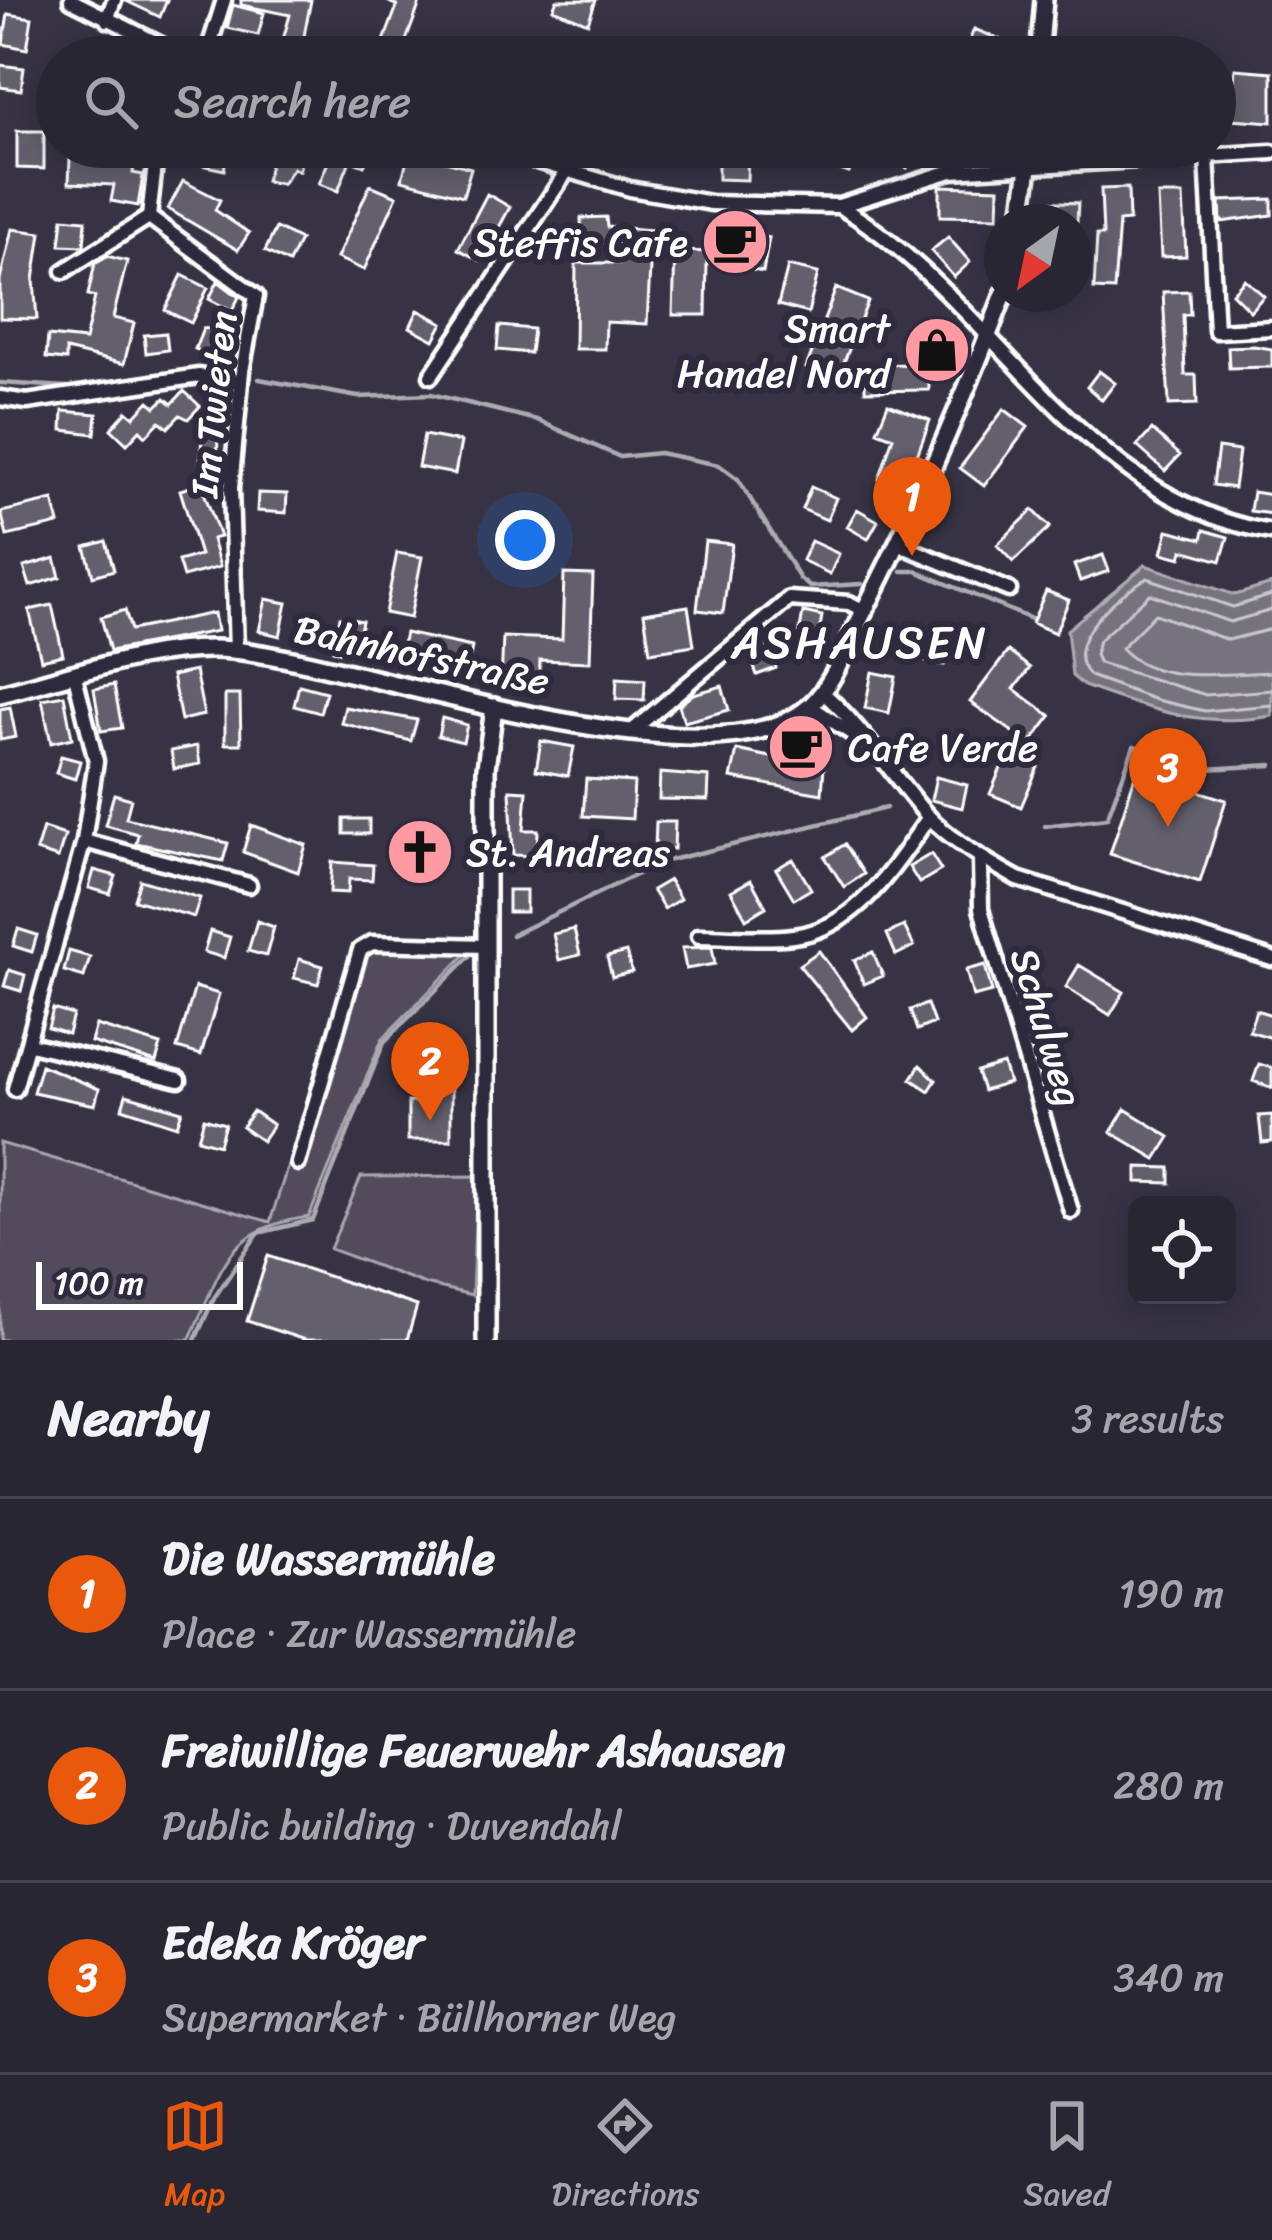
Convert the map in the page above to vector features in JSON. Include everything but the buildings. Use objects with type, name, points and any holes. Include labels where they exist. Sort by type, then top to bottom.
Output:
[{"type":"street","points":[[71,0],[135,36]]},
{"type":"street","points":[[107,20],[114,0]]},
{"type":"street","points":[[213,36],[224,0]]},
{"type":"street","points":[[1041,36],[1044,0]]},
{"type":"street","points":[[1236,154],[1272,152]]},
{"type":"street","points":[[64,271],[149,217],[155,168]]},
{"type":"street","points":[[557,168],[711,203],[839,206],[951,171],[1055,168]]},
{"type":"street","points":[[1208,168],[1216,331],[1272,328]]},
{"type":"street","points":[[1024,204],[1030,170]]},
{"type":"street","points":[[431,376],[567,171]]},
{"type":"street","points":[[839,206],[889,235],[987,338],[1115,457],[1212,518],[1272,532]]},
{"type":"street","name":"Im Twieten","points":[[149,217],[256,296],[241,383],[231,488],[236,650]]},
{"type":"street","name":"Bahnhofstraße","points":[[0,694],[179,652],[236,650],[494,707],[633,730],[685,735],[752,730],[787,721],[822,692],[865,611],[951,434],[997,312]]},
{"type":"street","points":[[0,398],[27,402],[199,376],[241,383]]},
{"type":"street","points":[[898,544],[1009,590]]},
{"type":"street","points":[[633,730],[789,599],[849,603],[865,611]]},
{"type":"street","points":[[14,1089],[84,841],[96,761],[75,676]]},
{"type":"street","points":[[822,692],[929,817],[980,859],[1018,879],[1272,959]]},
{"type":"street","points":[[810,706],[870,746]]},
{"type":"street","points":[[486,1340],[485,768],[494,707]]},
{"type":"street","points":[[700,936],[797,936],[856,908],[879,887],[929,817]]},
{"type":"street","points":[[84,841],[249,885]]},
{"type":"street","name":"Schulweg","points":[[980,859],[981,909],[1071,1211]]},
{"type":"street","points":[[298,1163],[360,950],[372,943],[486,946]]},
{"type":"street","points":[[30,1044],[179,1080]]},
{"type":"shaded area","points":[[375,950],[467,953],[382,1039],[309,1217],[259,1231],[242,1242],[219,1273],[189,1340],[0,1340],[0,1143],[270,1222],[289,1162],[304,1167],[359,963]]},
{"type":"shaded area","points":[[477,1176],[472,1295],[425,1284],[330,1249],[361,1177]]},
{"type":"water","points":[[1145,565],[1235,595],[1272,584],[1272,716],[1222,720],[1176,714],[1084,686],[1072,676],[1067,630]]},
{"type":"waterway","points":[[177,373],[225,368]]},
{"type":"waterway","points":[[259,379],[358,397],[431,394],[537,420],[620,457],[659,453],[719,465],[738,479],[800,579],[810,587],[862,584]]},
{"type":"waterway","points":[[0,383],[83,388]]},
{"type":"waterway","points":[[902,571],[916,571],[1036,621]]},
{"type":"waterway","points":[[1045,826],[1107,818],[1134,746],[1206,769],[1272,765]]},
{"type":"waterway","points":[[512,935],[662,862],[886,808]]},
{"type":"waterway","points":[[195,1340],[214,1298],[258,1233],[313,1220],[384,1042],[469,957]]},
{"type":"place","name":"Steffis Cafe","points":[[735,242]]},
{"type":"place","name":"Smart Handel Nord","points":[[937,350]]},
{"type":"place","name":"Die Wassermühle","points":[[912,556]]},
{"type":"place","name":"Cafe Verde","points":[[801,747]]},
{"type":"place","name":"Edeka Kröger","points":[[1168,827]]},
{"type":"place","name":"St. Andreas","points":[[420,852]]},
{"type":"place","name":"Freiwillige Feuerwehr Ashausen","points":[[430,1121]]},
{"type":"district","name":"ASHAUSEN","points":[[860,643]]}]
